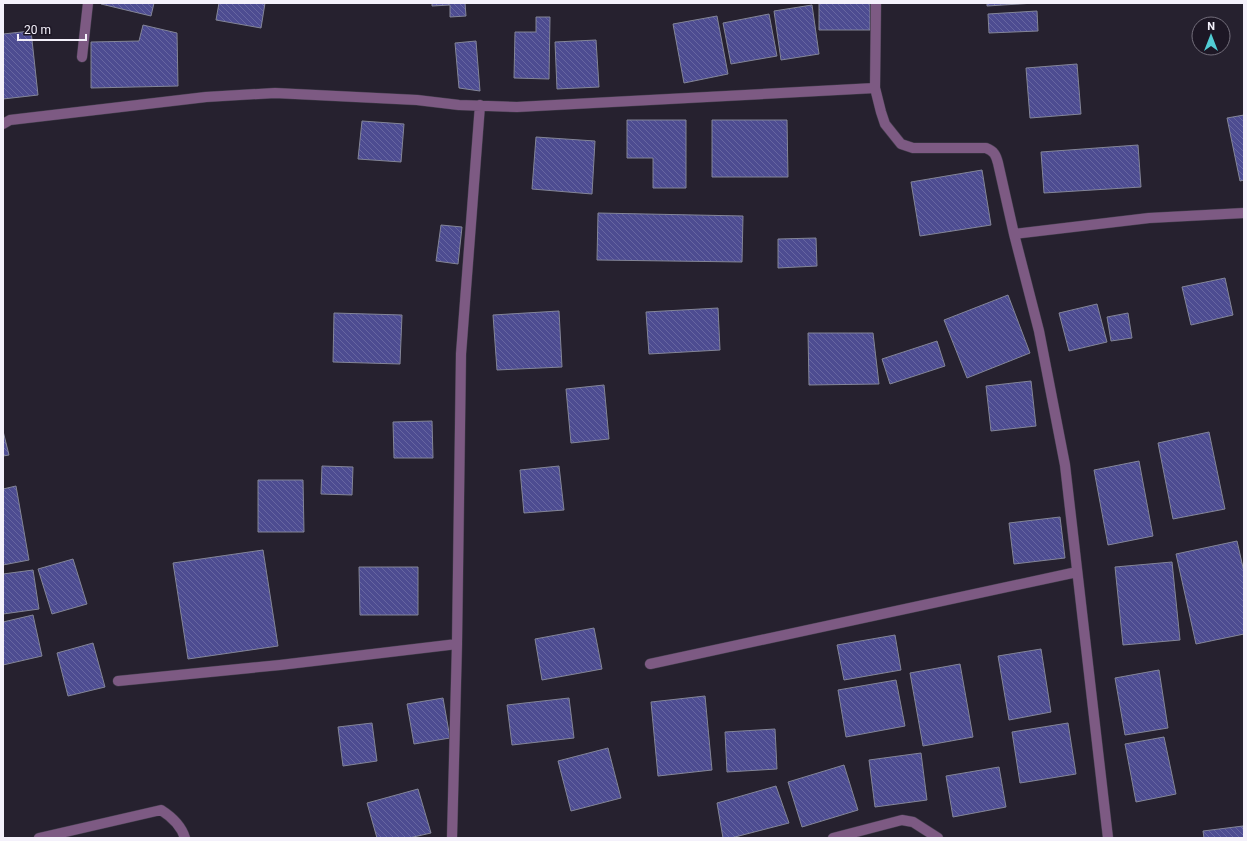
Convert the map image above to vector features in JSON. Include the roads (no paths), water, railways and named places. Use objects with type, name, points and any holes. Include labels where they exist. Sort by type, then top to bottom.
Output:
[{"type":"street","points":[[82,57],[88,3]]},
{"type":"street","points":[[876,3],[875,88],[880,112],[885,124],[901,144],[913,148],[986,148],[995,154],[998,163],[1039,332],[1065,465],[1108,838]]},
{"type":"street","points":[[3,124],[10,120],[206,97],[275,93],[417,100],[459,105],[525,107],[875,88]]},
{"type":"street","points":[[452,838],[462,354],[480,105]]},
{"type":"street","points":[[1014,234],[1149,218],[1244,213]]},
{"type":"street","points":[[650,664],[1077,572]]},
{"type":"street","points":[[118,681],[280,665],[457,644]]},
{"type":"street","points":[[39,838],[161,810],[171,816],[185,838]]},
{"type":"street","points":[[833,838],[902,820],[913,822],[938,838]]}]
